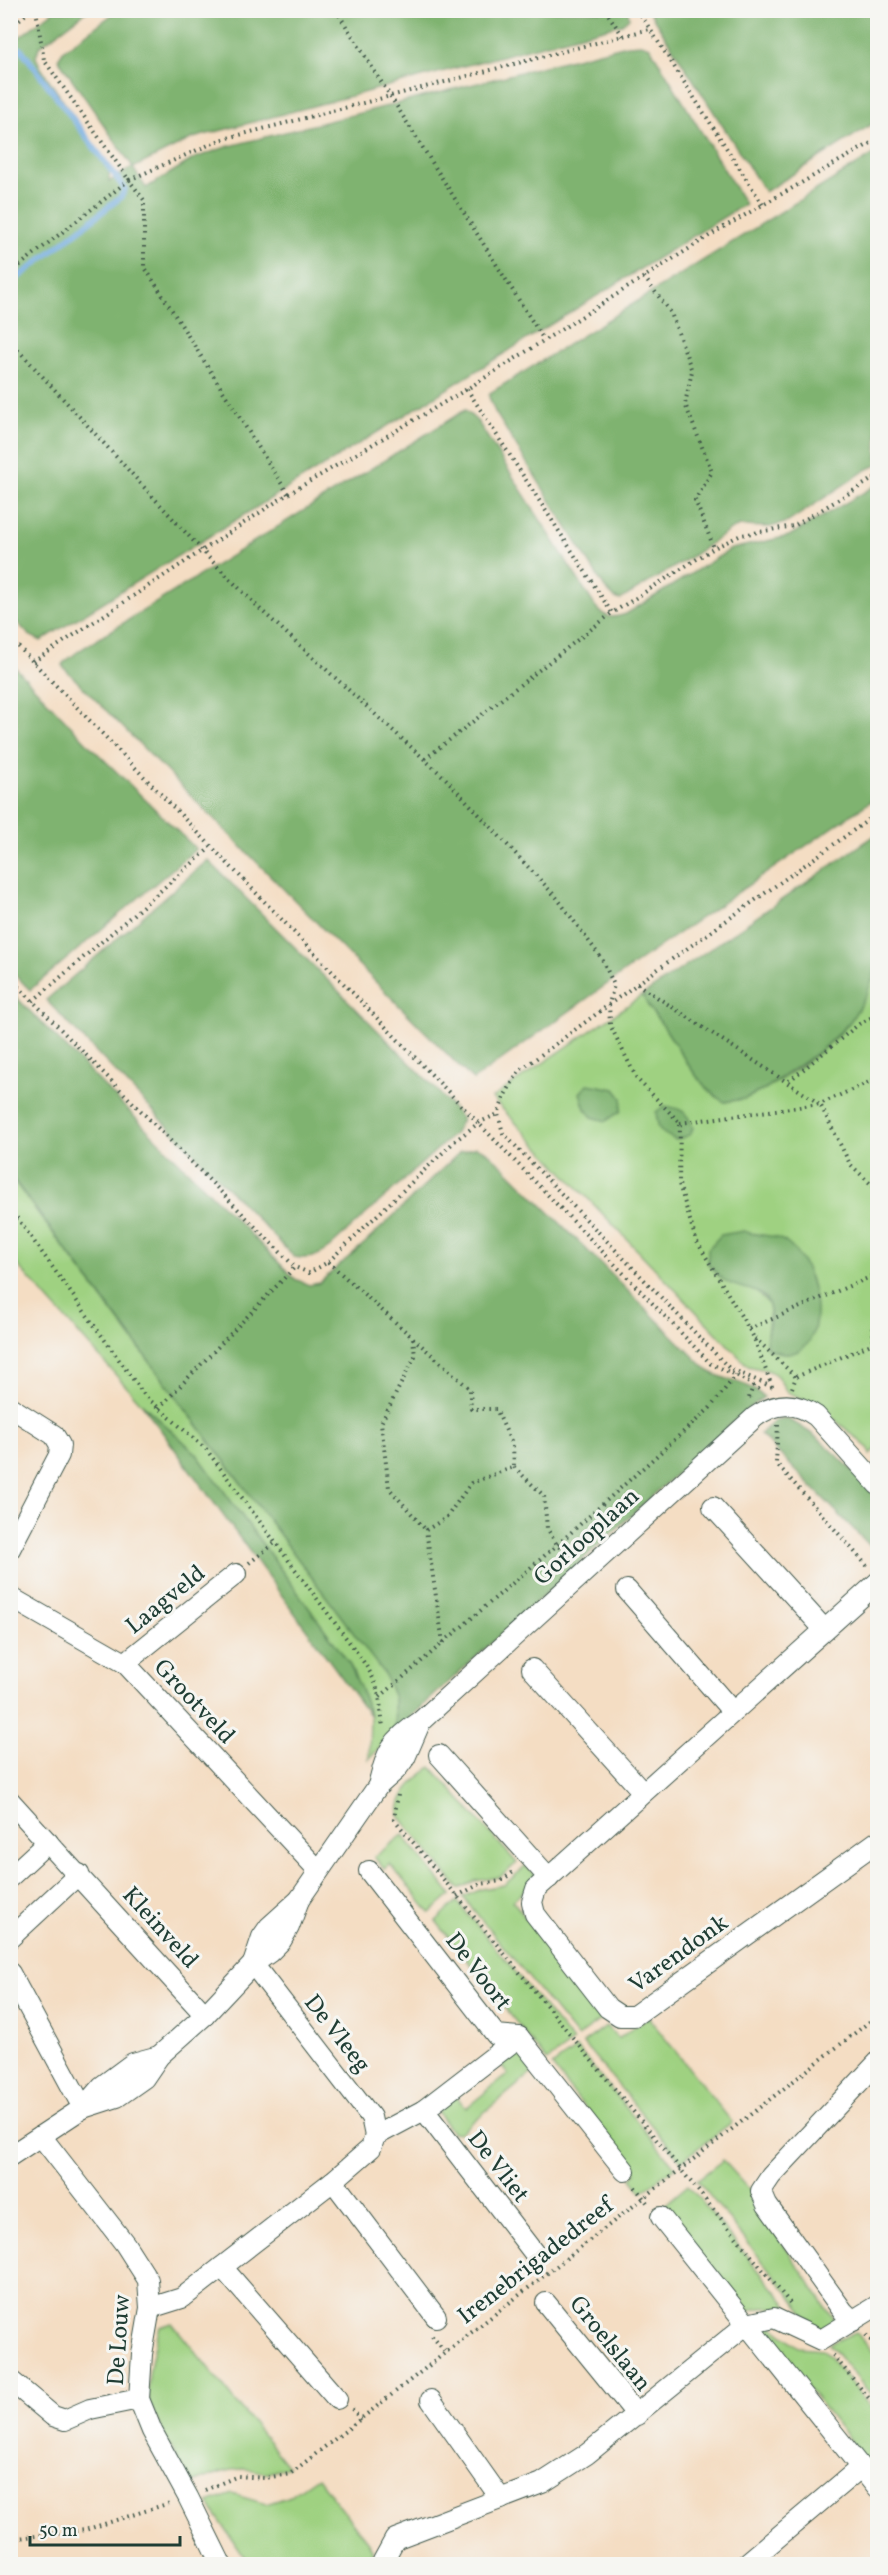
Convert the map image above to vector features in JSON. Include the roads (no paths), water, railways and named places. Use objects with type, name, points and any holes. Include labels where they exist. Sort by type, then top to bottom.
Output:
[{"type":"street","name":"Gorlooplaan","points":[[10,2156],[83,2108],[102,2086],[133,2063],[159,2056],[205,2015],[253,1964],[270,1952],[289,1928],[299,1900],[318,1870],[378,1786],[396,1770],[405,1758],[421,1721],[755,1416],[782,1400],[808,1410],[878,1485]]},
{"type":"street","points":[[10,1407],[54,1435],[60,1445],[59,1455],[10,1549]]},
{"type":"street","points":[[712,1507],[824,1629]]},
{"type":"street","name":"Laagveld","points":[[125,1663],[236,1574]]},
{"type":"street","name":"Varendonk","points":[[874,1575],[824,1629],[536,1889],[532,1902],[535,1914],[608,2008],[621,2016],[634,2016],[878,1840]]},
{"type":"street","points":[[627,1590],[732,1712]]},
{"type":"street","name":"Grootveld","points":[[10,1597],[125,1663],[318,1870]]},
{"type":"street","points":[[532,1669],[643,1792]]},
{"type":"street","points":[[439,1755],[549,1878]]},
{"type":"street","name":"Kleinveld","points":[[10,1801],[79,1874],[205,2015]]},
{"type":"street","points":[[10,1876],[48,1842]]},
{"type":"street","name":"De Voort","points":[[369,1871],[496,2035],[519,2037],[625,2171]]},
{"type":"street","points":[[10,1938],[79,1874]]},
{"type":"street","name":"De Vleeg","points":[[253,1964],[371,2117],[375,2136]]},
{"type":"street","points":[[10,1973],[83,2108]]},
{"type":"street","points":[[150,2308],[182,2298],[333,2181],[370,2148],[375,2136],[424,2110],[519,2037]]},
{"type":"street","points":[[854,2321],[843,2311],[767,2205],[761,2191],[778,2167],[878,2061]]},
{"type":"street","name":"De Vliet","points":[[424,2110],[534,2253]]},
{"type":"street","name":"De Louw","points":[[41,2136],[125,2244],[148,2280],[150,2308],[142,2354],[139,2399],[152,2431],[193,2495],[221,2565]]},
{"type":"street","points":[[333,2181],[436,2317]]},
{"type":"street","points":[[661,2217],[878,2489]]},
{"type":"street","points":[[222,2267],[337,2399]]},
{"type":"street","name":"Groelslaan","points":[[546,2303],[637,2415]]},
{"type":"street","points":[[747,2324],[774,2318],[821,2340],[878,2305]]},
{"type":"street","name":"Groelslaan","points":[[384,2565],[383,2561],[394,2539],[542,2483],[587,2454],[747,2324]]},
{"type":"street","points":[[10,2380],[53,2416],[65,2420],[90,2409],[139,2399]]},
{"type":"street","points":[[431,2400],[501,2499]]},
{"type":"street","points":[[746,2565],[860,2468]]},
{"type":"waterway","points":[[10,284],[121,197],[125,189],[21,49]]}]
